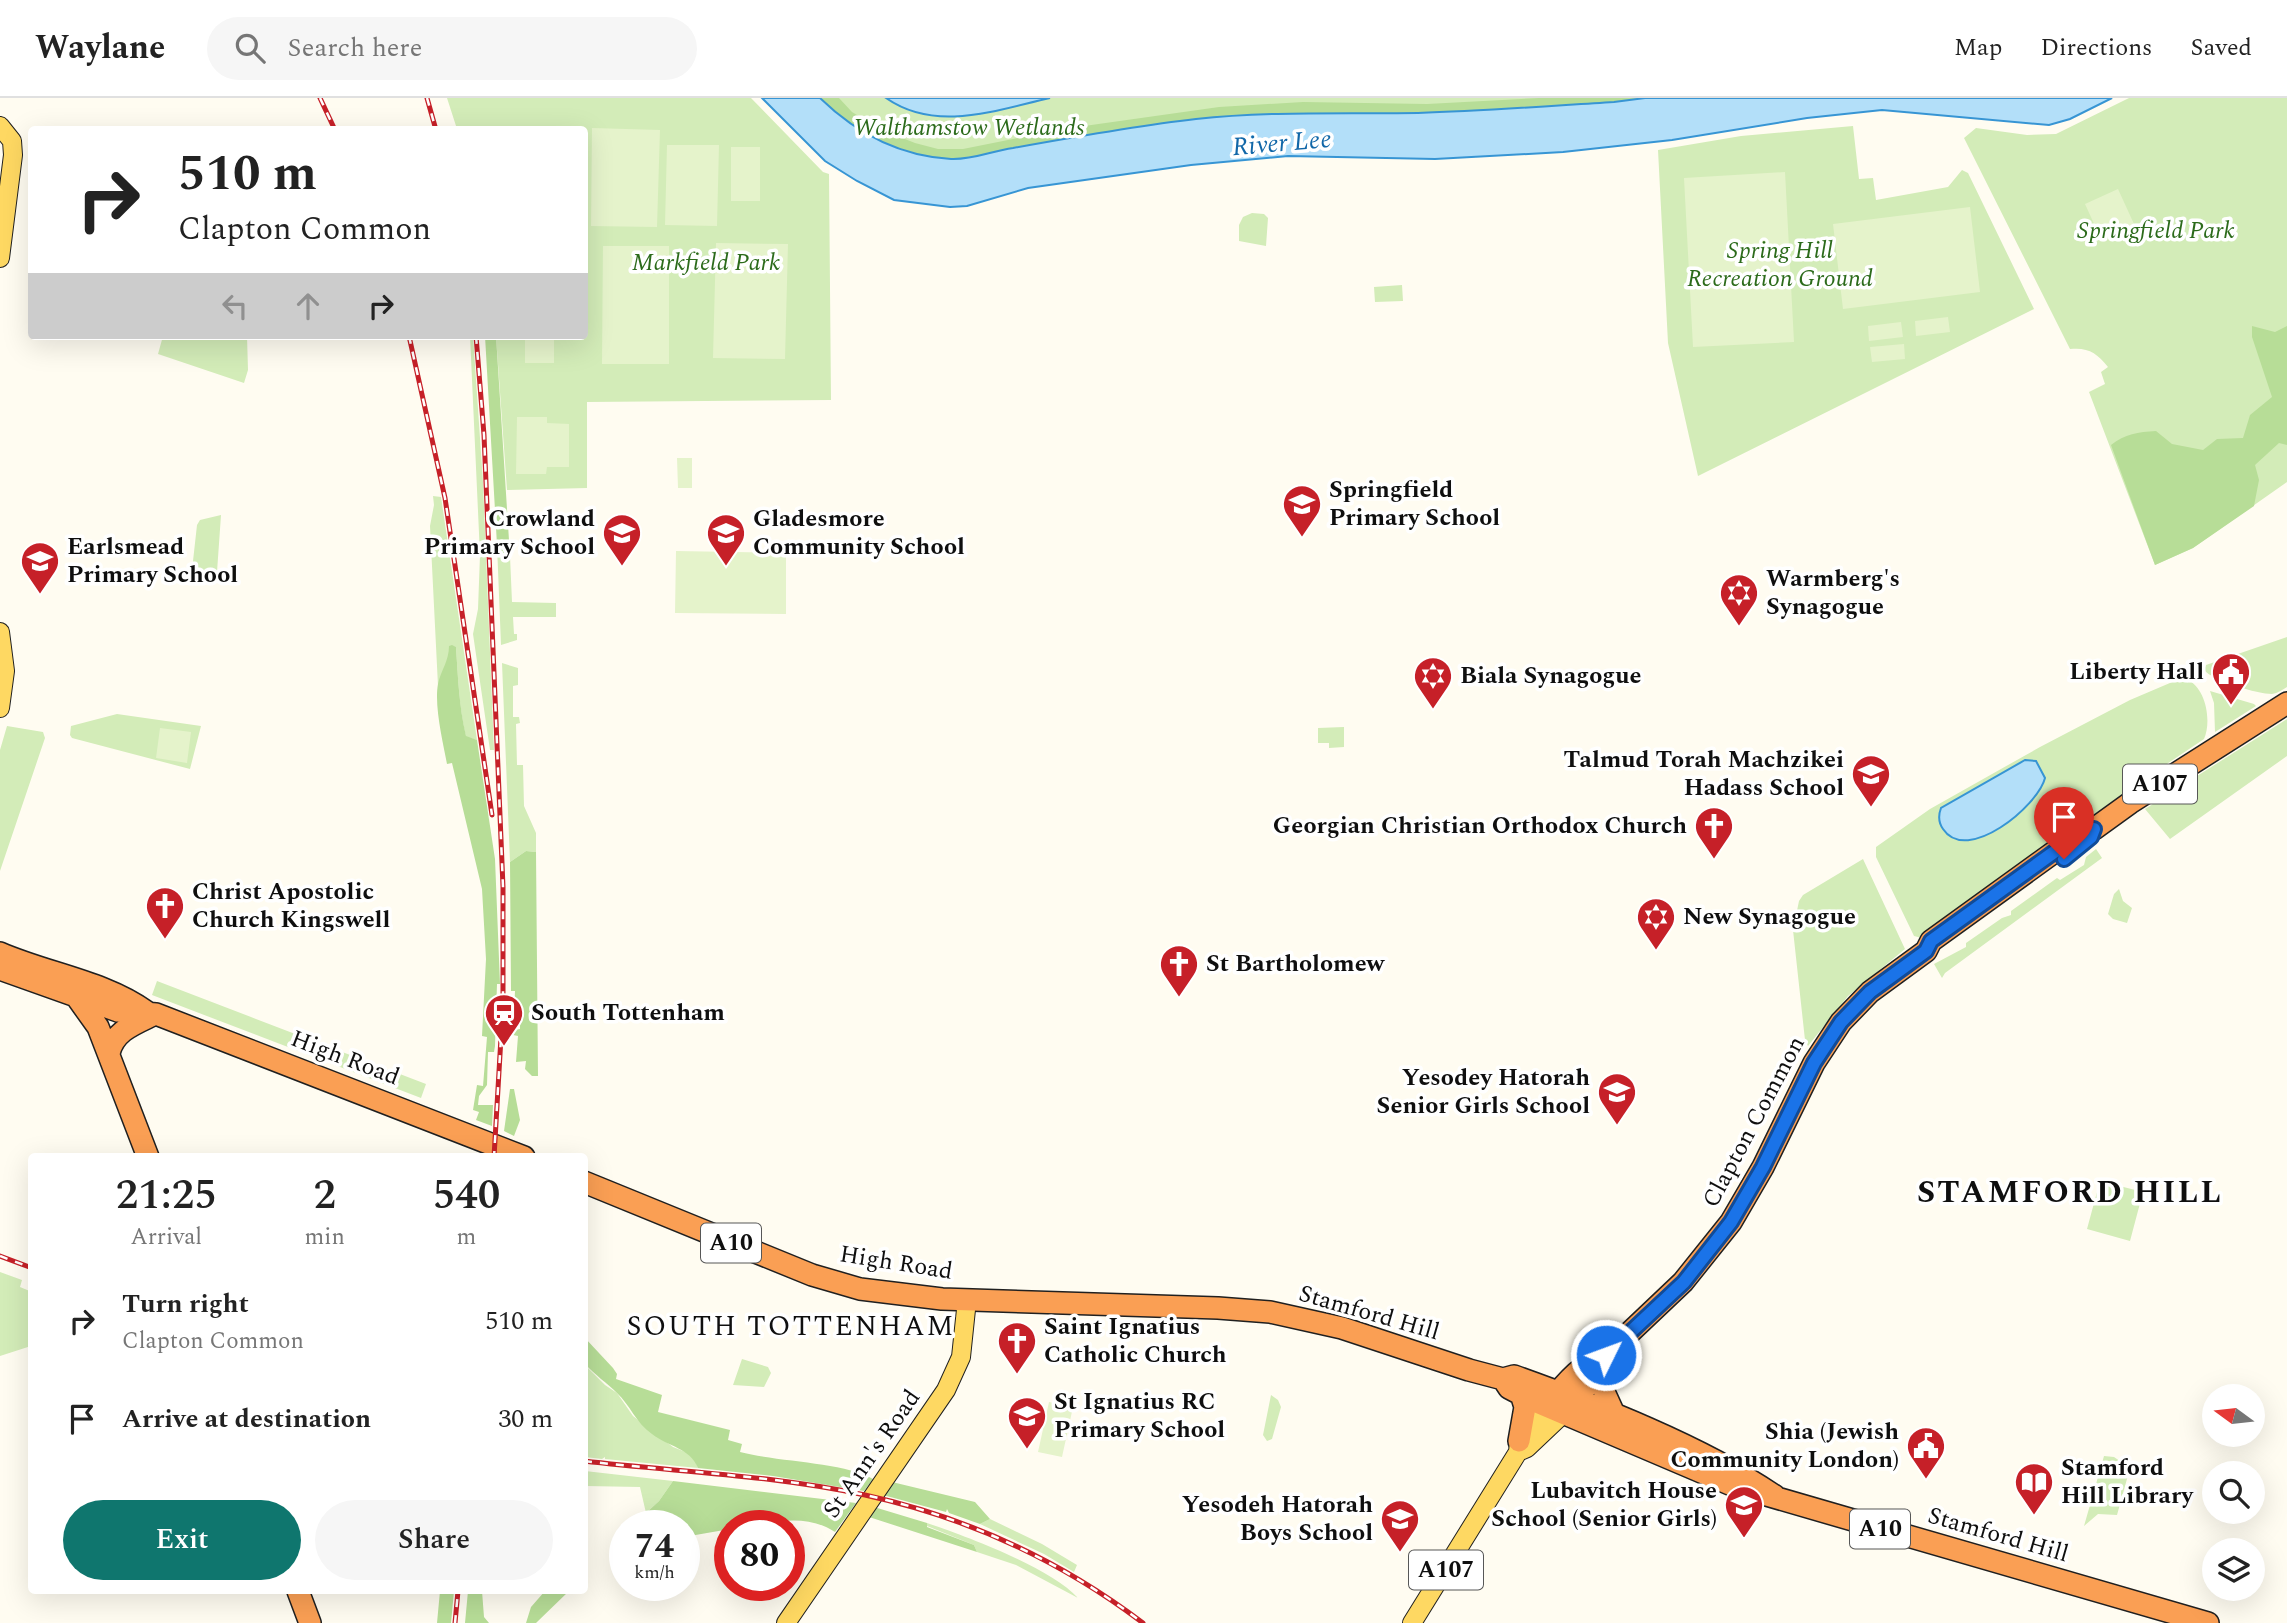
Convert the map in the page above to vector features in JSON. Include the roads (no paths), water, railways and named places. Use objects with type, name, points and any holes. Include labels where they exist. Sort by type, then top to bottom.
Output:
[{"type":"highway","name":"Clapton Common","points":[[1561,1403],[1599,1361],[1684,1282],[1731,1222],[1763,1167],[1814,1063],[1841,1022],[1870,992],[1926,951],[1931,941],[2086,829],[2094,829],[2287,703]]},
{"type":"highway","points":[[0,953],[128,998],[152,1013]]},
{"type":"highway","points":[[0,969],[118,1011],[152,1013]]},
{"type":"highway","points":[[52,973],[79,999],[95,1021],[146,1153]]},
{"type":"highway","points":[[109,1053],[113,1040],[121,1032],[152,1013]]},
{"type":"highway","name":"High Road","points":[[152,1013],[514,1153]]},
{"type":"highway","name":"High Road","points":[[588,1183],[828,1280],[899,1295],[967,1300],[1218,1308]]},
{"type":"highway","name":"Stamford Hill","points":[[1218,1308],[1270,1312],[1325,1323],[1516,1384],[1665,1448]]},
{"type":"highway","name":"A107","points":[[1519,1446],[1525,1407],[1516,1384],[1599,1361]]},
{"type":"highway","points":[[1599,1361],[1605,1394],[1615,1416]]},
{"type":"highway","name":"Stamford Hill","points":[[1561,1403],[1615,1416],[1665,1448],[1732,1485],[2208,1623]]},
{"type":"highway","points":[[299,1594],[310,1623]]},
{"type":"main road","points":[[0,126],[12,141],[13,147],[0,258]]},
{"type":"main road","points":[[0,632],[5,671],[0,708]]},
{"type":"main road","name":"St Ann's Road","points":[[786,1623],[946,1390],[961,1357],[967,1300]]},
{"type":"main road","name":"A107","points":[[1412,1623],[1519,1446],[1527,1448],[1561,1403]]},
{"type":"water","name":"River Lee","points":[[762,98],[820,98],[849,122],[880,141],[914,153],[951,159],[1150,125],[1252,115],[1443,112],[1645,98],[2112,98],[2070,119],[2049,125],[1882,110],[1807,118],[1672,140],[1563,152],[1435,159],[1288,156],[1191,165],[1028,188],[967,206],[950,207],[894,200],[857,181],[825,161]]},
{"type":"water","points":[[886,98],[1050,98],[988,113],[946,117],[905,109]]},
{"type":"water","points":[[2025,760],[2036,761],[2045,778],[2040,790],[2016,816],[1984,836],[1968,840],[1954,838],[1943,829],[1939,819],[1941,808]]},
{"type":"railway","points":[[320,98],[333,126]]},
{"type":"railway","points":[[427,98],[435,126]]},
{"type":"railway","points":[[410,340],[445,498],[492,815]]},
{"type":"railway","points":[[476,340],[484,435],[503,887],[503,1003],[494,1153]]},
{"type":"railway","points":[[0,1256],[28,1266]]},
{"type":"railway","points":[[588,1461],[796,1483],[903,1504],[976,1529],[1046,1561],[1143,1623]]},
{"type":"railway","points":[[455,1623],[458,1594]]},
{"type":"place","name":"Springfield Primary School","points":[[1302,538]]},
{"type":"place","name":"Crowland Primary School","points":[[622,567]]},
{"type":"place","name":"Gladesmore Community School","points":[[726,567]]},
{"type":"place","name":"Earlsmead Primary School","points":[[40,595]]},
{"type":"place","name":"Warmberg's Synagogue","points":[[1739,627]]},
{"type":"place","name":"Liberty Hall","points":[[2231,706]]},
{"type":"place","name":"Biala Synagogue","points":[[1433,710]]},
{"type":"place","name":"Talmud Torah Machzikei Hadass School","points":[[1871,808]]},
{"type":"place","name":"Georgian Christian Orthodox Church","points":[[1714,860]]},
{"type":"place","name":"Christ Apostolic Church Kingswell","points":[[165,940]]},
{"type":"place","name":"New Synagogue","points":[[1656,951]]},
{"type":"place","name":"St Bartholomew","points":[[1179,998]]},
{"type":"place","name":"South Tottenham","points":[[504,1047]]},
{"type":"place","name":"Yesodey Hatorah Senior Girls School","points":[[1617,1126]]},
{"type":"place","name":"Saint Ignatius Catholic Church","points":[[1017,1375]]},
{"type":"place","name":"St Ignatius RC Primary School","points":[[1027,1450]]},
{"type":"place","name":"Shia (Jewish Community London)","points":[[1926,1480]]},
{"type":"place","name":"Stamford Hill Library","points":[[2034,1516]]},
{"type":"place","name":"Lubavitch House School (Senior Girls)","points":[[1744,1539]]},
{"type":"place","name":"Yesodeh Hatorah Boys School","points":[[1400,1553]]},
{"type":"district","name":"STAMFORD HILL","points":[[2070,1192]]},
{"type":"district","name":"SOUTH TOTTENHAM","points":[[791,1326]]},
{"type":"park label","name":"Walthamstow Wetlands","points":[[969,128]]},
{"type":"park label","name":"Springfield Park","points":[[2156,231]]},
{"type":"park label","name":"Markfield Park","points":[[706,263]]},
{"type":"park label","name":"Spring Hill Recreation Ground","points":[[1780,265]]}]
